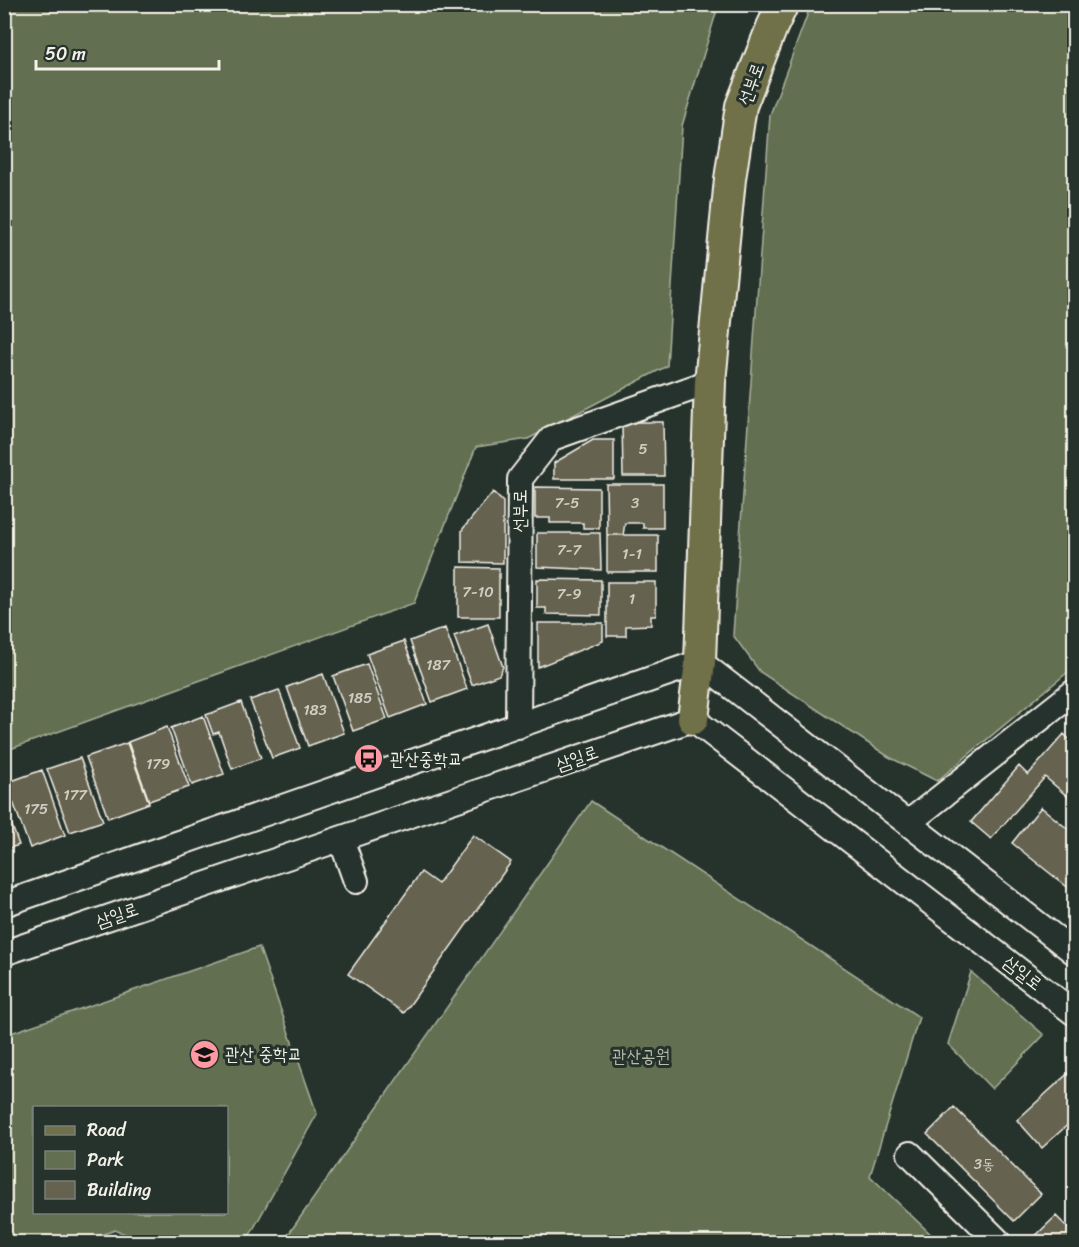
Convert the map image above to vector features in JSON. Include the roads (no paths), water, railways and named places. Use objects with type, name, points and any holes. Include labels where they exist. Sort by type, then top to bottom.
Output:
[{"type":"main road","name":"선부로","points":[[693,719],[700,662],[710,382],[730,178],[741,106],[783,4]]},
{"type":"street","name":"선부로","points":[[518,726],[520,479],[552,438],[710,382]]},
{"type":"street","points":[[4,904],[700,662],[1074,952]]},
{"type":"street","points":[[908,823],[1074,692]]},
{"type":"street","name":"삼일로","points":[[4,953],[693,719],[1074,1013]]},
{"type":"street","points":[[341,839],[356,881]]},
{"type":"street","points":[[910,1154],[999,1242]]},
{"type":"place","name":"관산중학교","points":[[369,759]]},
{"type":"place","name":"관산 중학교","points":[[204,1054]]},
{"type":"park label","name":"관산공원","points":[[641,1056]]}]
